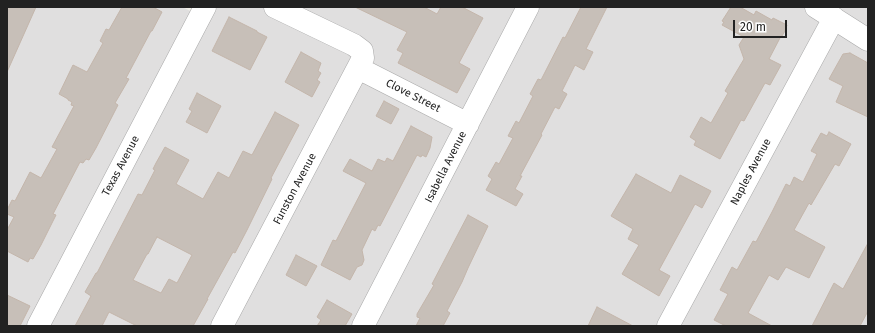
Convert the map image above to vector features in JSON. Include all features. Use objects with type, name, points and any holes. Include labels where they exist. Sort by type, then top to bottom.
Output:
[{"type":"street","name":"Texas Avenue","points":[[38,326],[205,7]]},
{"type":"street","name":"Clove Street","points":[[275,7],[354,45],[360,59],[468,124]]},
{"type":"street","name":"Isabella Avenue","points":[[364,326],[528,7]]},
{"type":"street","points":[[825,13],[868,40]]},
{"type":"street","name":"Naples Avenue","points":[[668,326],[825,13]]},
{"type":"street","name":"Funston Avenue","points":[[222,326],[360,59]]},
{"type":"shaded area","points":[[7,7],[182,7],[203,17],[208,7],[868,7],[868,326],[7,326]]},
{"type":"building","points":[[7,7],[36,7],[7,72]]},
{"type":"building","points":[[122,7],[153,7],[162,12],[126,78],[129,79],[115,103],[118,105],[96,148],[89,160],[86,159],[83,163],[80,162],[53,214],[56,215],[41,245],[33,259],[30,258],[28,262],[7,251],[7,230],[14,217],[7,214],[7,210],[12,200],[15,201],[30,172],[41,178],[57,149],[52,147],[74,106],[71,105],[72,102],[59,94],[73,65],[87,72],[103,43],[100,41],[106,29],[109,30]]},
{"type":"building","points":[[355,7],[424,7],[437,14],[441,7],[462,7],[483,18],[459,63],[470,69],[457,93],[398,63],[403,53],[397,50],[407,32]]},
{"type":"building","points":[[581,7],[607,7],[586,49],[593,52],[584,70],[575,65],[562,91],[567,94],[559,109],[555,107],[520,176],[522,176],[515,189],[523,194],[516,206],[486,190],[492,179],[488,176],[496,162],[499,164],[513,138],[508,136],[516,121],[519,123],[533,96],[530,94],[538,79],[541,80],[563,37],[565,38]]},
{"type":"building","points":[[731,7],[740,7],[754,15],[756,11],[772,20],[773,18],[787,25],[769,59],[781,65],[770,85],[765,83],[744,121],[741,120],[720,159],[694,145],[696,141],[690,137],[701,117],[711,123],[728,93],[725,91],[744,59],[739,45],[744,37],[722,25],[724,22],[722,21]]},
{"type":"building","points":[[229,17],[267,37],[250,70],[212,51]]},
{"type":"building","points":[[301,52],[321,63],[318,71],[321,73],[317,80],[320,82],[312,97],[285,82]]},
{"type":"building","points":[[850,53],[868,63],[868,117],[836,102],[843,86],[829,79],[843,54]]},
{"type":"building","points":[[197,93],[221,106],[207,133],[186,122],[192,111],[189,109]]},
{"type":"building","points":[[384,101],[399,109],[391,124],[376,116]]},
{"type":"building","points":[[275,112],[299,125],[271,178],[272,179],[235,253],[233,252],[193,326],[137,326],[109,312],[102,326],[75,326],[91,296],[85,292],[97,273],[138,194],[142,195],[155,170],[153,169],[165,147],[189,160],[176,184],[203,199],[218,172],[229,178],[243,151],[252,155]],"holes":[[[157,237],[192,255],[177,283],[169,279],[161,293],[133,280]]]},
{"type":"building","points":[[411,126],[432,137],[430,148],[426,157],[417,155],[380,226],[378,225],[375,231],[372,229],[362,250],[364,260],[362,265],[357,267],[350,280],[321,265],[333,240],[336,241],[366,183],[343,171],[350,159],[372,171],[378,159],[385,162],[387,158],[393,161]]},
{"type":"building","points":[[829,132],[851,144],[839,166],[835,164],[811,205],[809,203],[794,230],[825,247],[809,278],[786,267],[778,280],[769,275],[748,313],[772,326],[726,326],[714,320],[728,294],[720,290],[732,267],[737,270],[753,241],[756,242],[786,184],[790,186],[794,177],[803,182],[817,154],[811,151],[821,133],[827,136]]},
{"type":"building","points":[[636,174],[671,193],[680,175],[711,191],[702,208],[695,204],[659,270],[670,276],[659,296],[622,274],[639,245],[628,239],[633,229],[611,216]]},
{"type":"building","points":[[468,215],[488,226],[447,311],[450,313],[443,326],[416,326],[420,318],[417,317],[417,314],[434,285],[432,284]]},
{"type":"building","points":[[868,243],[868,311],[860,326],[812,326],[834,283],[843,289]]},
{"type":"building","points":[[296,255],[317,266],[306,286],[286,275]]},
{"type":"building","points":[[7,295],[30,306],[20,326],[7,326]]},
{"type":"building","points":[[327,300],[352,314],[345,326],[317,326],[321,320],[317,317]]},
{"type":"building","points":[[597,307],[633,326],[588,326]]}]
